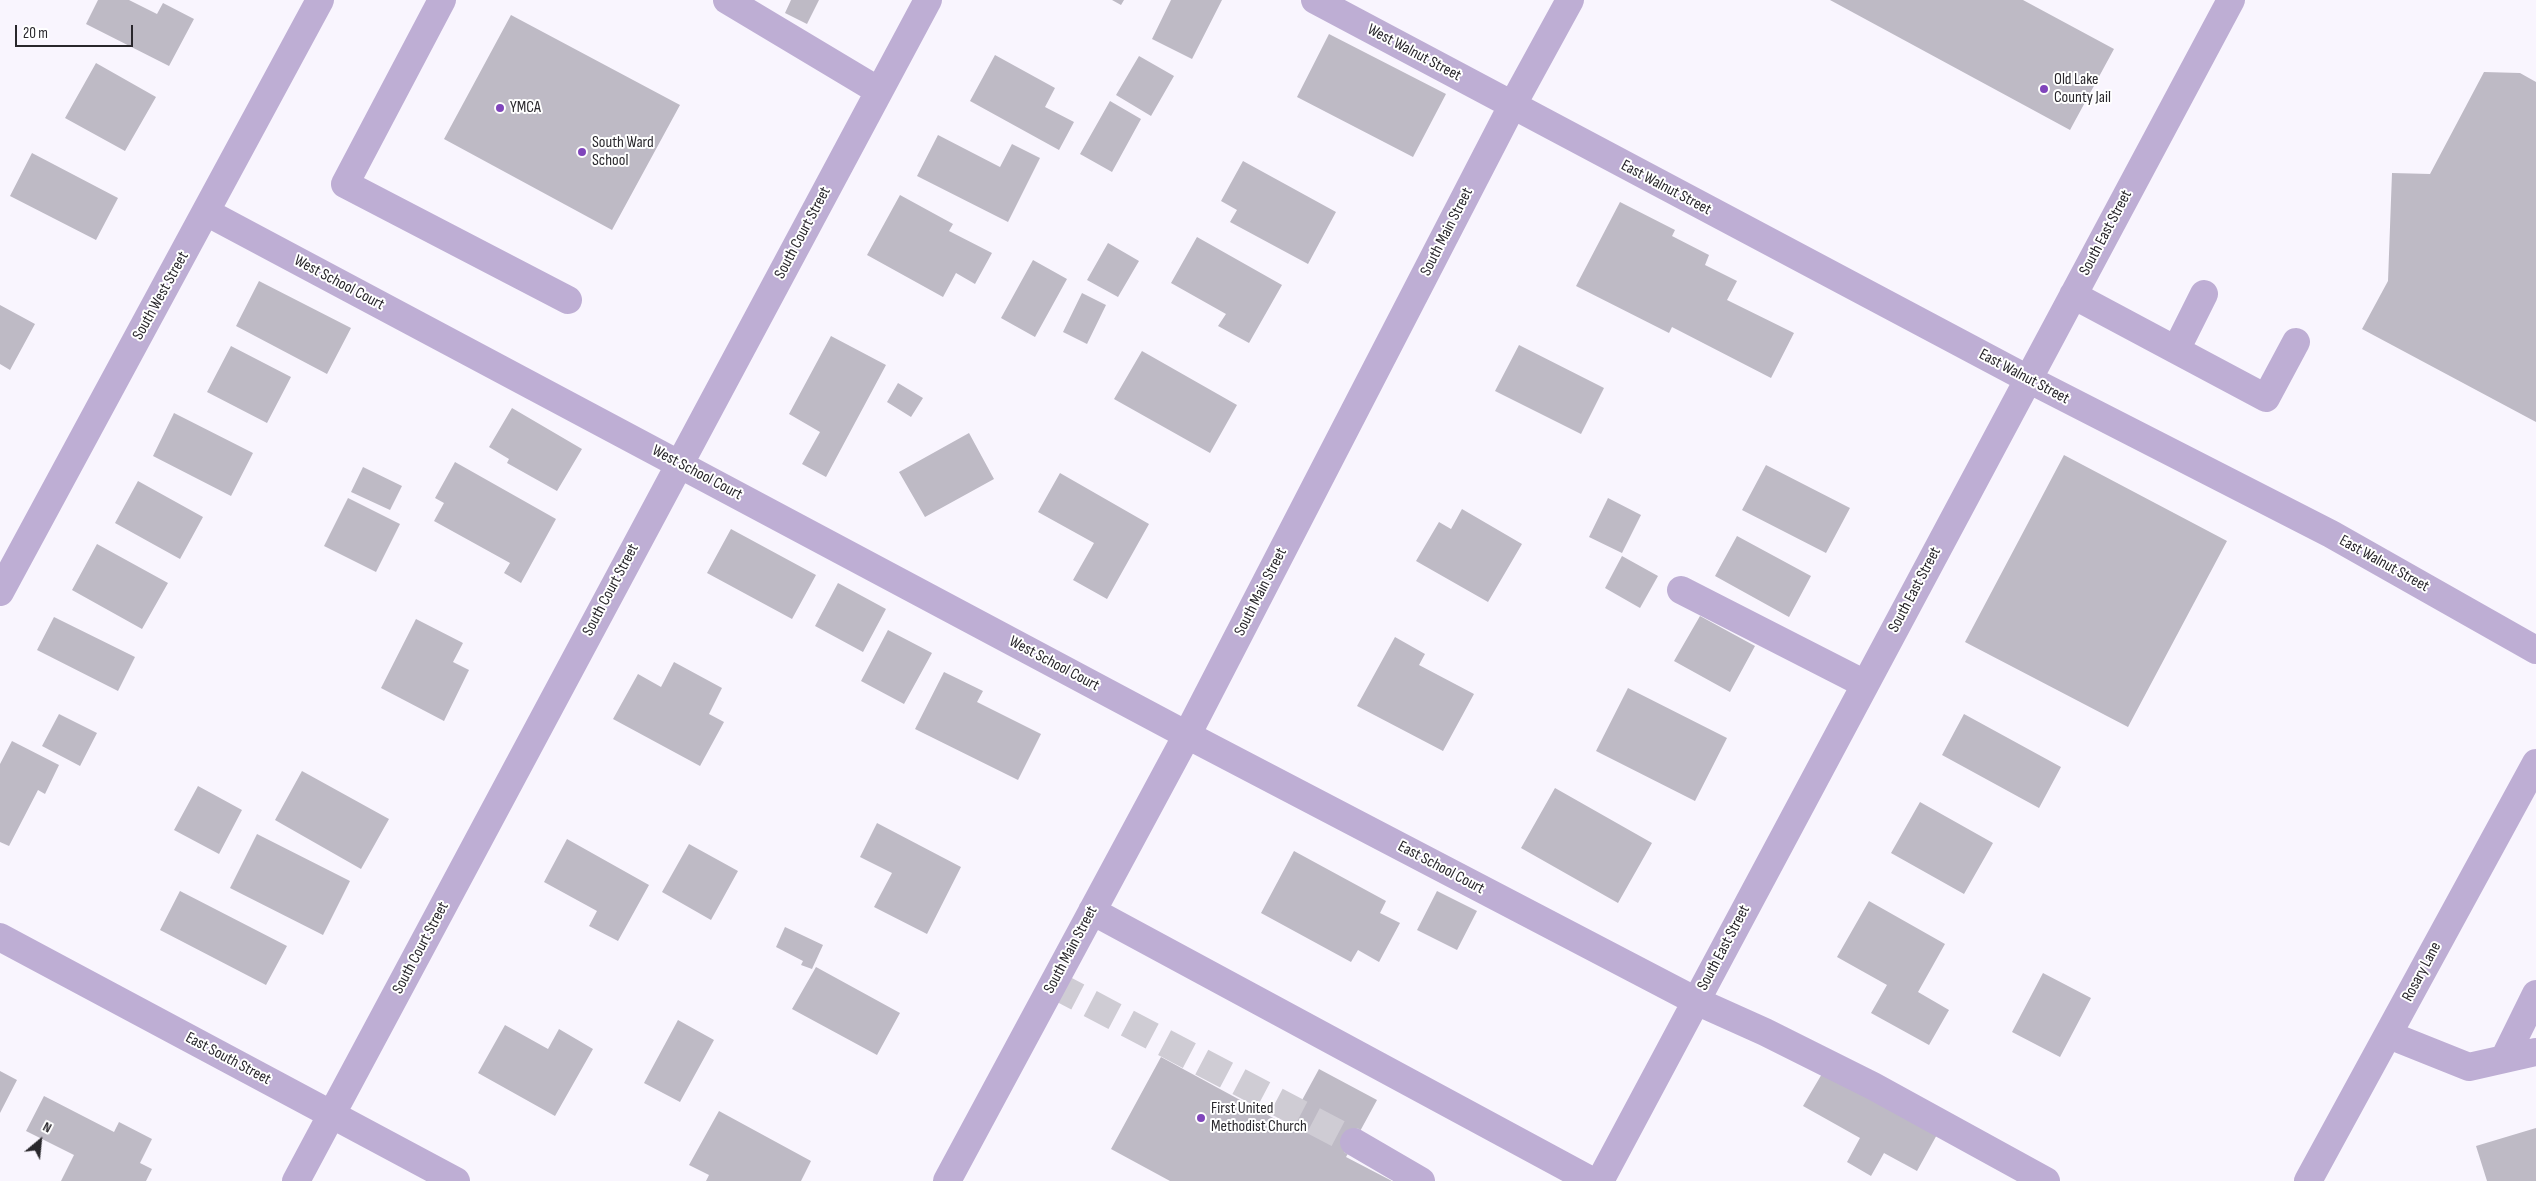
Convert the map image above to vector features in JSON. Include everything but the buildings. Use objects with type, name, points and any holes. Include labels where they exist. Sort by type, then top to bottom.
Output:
[{"type":"street","name":"South West Street","points":[[0,592],[320,0]]},
{"type":"street","points":[[442,0],[344,184],[568,300]]},
{"type":"street","points":[[727,0],[879,90]]},
{"type":"street","name":"South Court Street","points":[[296,1181],[928,0]]},
{"type":"street","name":"West Walnut Street","points":[[1315,0],[1512,106]]},
{"type":"street","name":"South Main Street","points":[[947,1181],[1187,735],[1512,106],[1570,0]]},
{"type":"street","name":"South East Street","points":[[1600,1181],[2231,0]]},
{"type":"street","name":"East Walnut Street","points":[[1512,106],[2028,379],[2331,534],[2536,650]]},
{"type":"street","name":"West School Court","points":[[206,212],[1187,735]]},
{"type":"street","points":[[2176,350],[2204,294]]},
{"type":"street","points":[[2073,295],[2266,398],[2296,342]]},
{"type":"street","points":[[1681,590],[1865,684]]},
{"type":"street","name":"East School Court","points":[[1187,735],[1696,1001],[1766,1032],[1872,1086],[2046,1181]]},
{"type":"street","name":"Rosary Lane","points":[[2308,1181],[2536,763]]},
{"type":"street","points":[[1092,911],[1592,1181]]},
{"type":"street","name":"East South Street","points":[[0,937],[456,1181]]},
{"type":"street","points":[[2504,1059],[2536,994]]},
{"type":"street","points":[[2388,1034],[2469,1067],[2536,1052]]},
{"type":"street","points":[[1354,1142],[1421,1181]]},
{"type":"tunnel","points":[[1053,984],[1354,1142]]},
{"type":"place","name":"Old Lake County Jail","points":[[2044,89]]},
{"type":"place","name":"YMCA","points":[[500,108]]},
{"type":"place","name":"South Ward School","points":[[582,152]]},
{"type":"place","name":"First United Methodist Church","points":[[1201,1118]]}]
